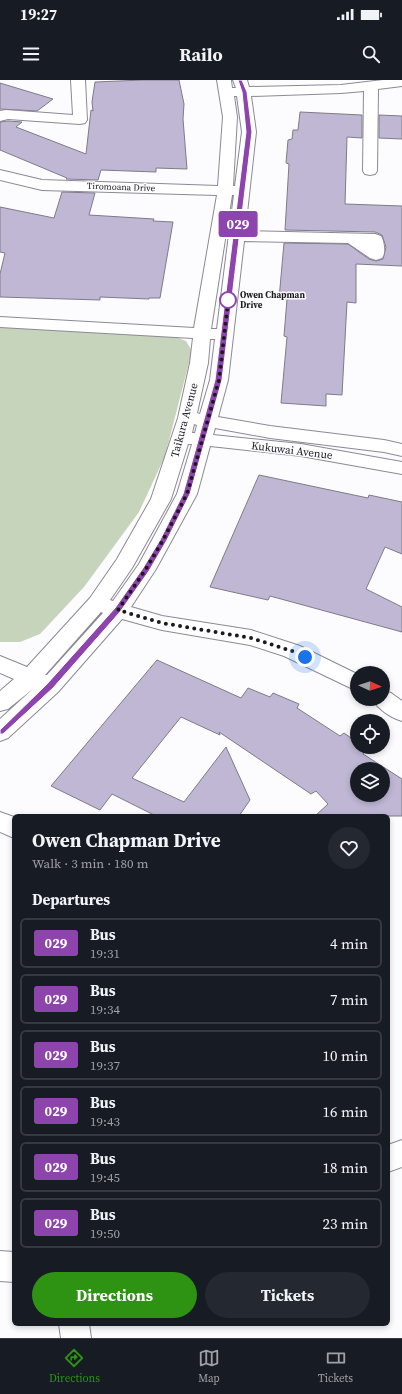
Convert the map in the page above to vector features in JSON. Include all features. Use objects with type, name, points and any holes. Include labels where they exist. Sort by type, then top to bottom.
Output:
[{"type":"street","points":[[0,117],[6,114],[43,118],[78,126],[78,80]]},
{"type":"street","points":[[225,86],[341,89],[402,82]]},
{"type":"street","name":"Taikura Avenue","points":[[0,732],[50,686],[118,610],[156,552],[187,494],[219,380],[236,236],[230,117],[225,86]]},
{"type":"street","name":"Taikura Avenue","points":[[0,703],[30,678],[97,604],[125,563],[161,498],[187,418],[199,363],[202,333],[249,132],[242,86]]},
{"type":"street","points":[[370,172],[371,86]]},
{"type":"street","name":"Tiromoana Drive","points":[[0,175],[42,185],[234,191]]},
{"type":"street","points":[[236,236],[352,238]]},
{"type":"street","points":[[0,322],[224,334]]},
{"type":"street","name":"Kukuwai Avenue","points":[[187,418],[207,420],[270,432],[384,446],[402,450]]},
{"type":"street","name":"Kukuwai Avenue","points":[[182,437],[301,450],[402,468]]},
{"type":"street","points":[[97,604],[162,623],[251,638],[292,651],[350,680]]},
{"type":"street","points":[[0,664],[50,686]]},
{"type":"street","points":[[390,704],[402,712]]},
{"type":"street","points":[[0,821],[12,827]]},
{"type":"street","points":[[390,1158],[402,1153]]},
{"type":"street","points":[[0,1266],[12,1267]]},
{"type":"street","points":[[74,1326],[76,1338]]},
{"type":"green space","points":[[0,326],[176,337],[186,341],[192,351],[165,456],[139,512],[84,587],[40,634],[20,642],[0,642]]},
{"type":"building","points":[[179,80],[184,104],[183,119],[187,169],[156,168],[156,172],[101,170],[98,180],[66,179],[67,178],[0,150],[0,122],[8,121],[22,122],[16,127],[86,154],[91,110],[93,111],[92,102],[95,82]]},
{"type":"building","points":[[0,83],[53,99],[37,111],[0,109]]},
{"type":"building","points":[[300,112],[362,115],[362,138],[347,137],[345,204],[402,206],[402,266],[356,264],[356,303],[347,302],[342,395],[326,394],[326,406],[281,403],[287,337],[284,336],[287,299],[279,299],[284,243],[348,244],[369,259],[376,261],[383,259],[386,247],[382,235],[375,232],[285,230],[289,164],[286,163],[288,140],[292,139],[293,130],[298,130]]},
{"type":"building","points":[[379,115],[402,116],[402,139],[379,138]]},
{"type":"building","points":[[62,192],[95,193],[89,215],[154,219],[153,221],[173,222],[160,298],[100,297],[100,300],[0,297],[0,274],[5,253],[0,252],[0,207],[54,218]]},
{"type":"building","points":[[259,475],[368,498],[369,495],[402,502],[402,554],[385,547],[366,589],[402,607],[402,632],[270,596],[268,600],[210,587]]},
{"type":"building","points":[[157,660],[241,698],[248,688],[270,697],[273,693],[299,704],[297,708],[340,736],[344,733],[350,737],[350,754],[363,754],[375,762],[350,762],[350,802],[390,802],[390,771],[402,779],[402,816],[390,816],[390,814],[317,814],[328,804],[316,791],[311,794],[219,732],[220,735],[181,717],[132,778],[184,802],[226,747],[250,800],[240,814],[152,814],[112,794],[100,810],[51,786]]},
{"type":"bus line","name":"029","points":[[0,732],[50,686],[118,610],[146,569],[187,494],[219,380],[249,132],[244,92],[240,80]]},
{"type":"place","name":"Owen Chapman Drive","points":[[228,300]]},
{"type":"route","points":[[228,300],[229,294],[219,380],[187,494],[146,569],[118,610],[162,623],[251,638],[292,651],[305,657]]}]
